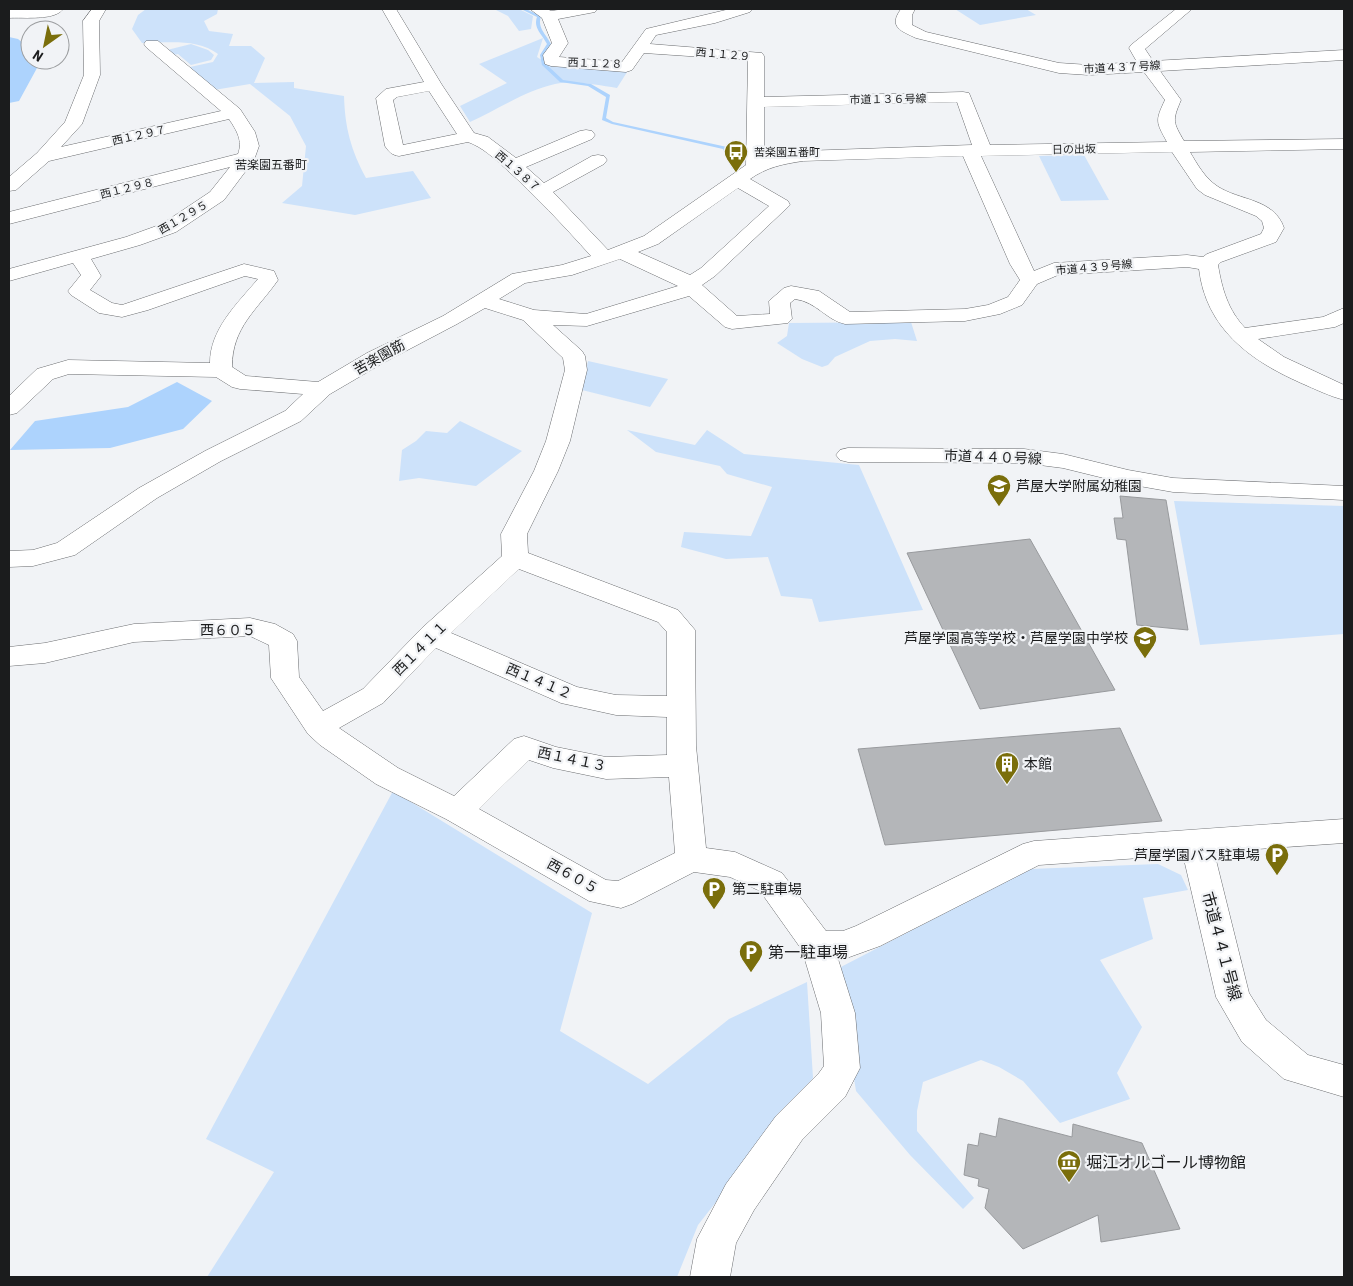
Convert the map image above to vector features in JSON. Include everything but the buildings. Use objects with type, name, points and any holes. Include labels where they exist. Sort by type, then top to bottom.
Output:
[{"type":"street","points":[[9,13],[50,12],[56,9]]},
{"type":"street","points":[[9,186],[43,157],[73,124],[92,75],[91,21],[99,9]]},
{"type":"street","points":[[389,9],[434,85],[468,137],[399,151],[394,146],[384,98],[392,93],[434,85]]},
{"type":"street","points":[[543,12],[590,9]]},
{"type":"street","name":"西１１２８","points":[[543,12],[560,42],[551,55],[551,61],[626,67],[651,32],[715,18],[745,9]]},
{"type":"street","name":"市道４３７号線","points":[[908,9],[904,15],[904,27],[921,35],[1059,68],[1089,70],[1344,54]]},
{"type":"street","points":[[1185,9],[1137,48],[1173,100],[1165,117],[1165,123],[1204,186],[1221,196],[1264,212],[1272,217],[1276,226],[1269,238],[1214,258],[1208,264],[1212,296],[1240,335],[1267,356],[1306,378],[1344,393]]},
{"type":"street","points":[[152,44],[234,113],[246,132],[250,146],[246,158]]},
{"type":"street","name":"西１１２９","points":[[641,48],[756,56],[756,167]]},
{"type":"street","name":"市道１３６号線","points":[[756,102],[963,97],[976,151],[1020,264],[1030,280]]},
{"type":"street","name":"西１２９７","points":[[43,157],[234,113]]},
{"type":"street","points":[[513,166],[586,135]]},
{"type":"street","name":"西１３８７","points":[[468,137],[482,141],[513,166],[612,256]]},
{"type":"street","name":"日の出坂","points":[[756,167],[778,160],[803,156],[1178,146],[1344,144]]},
{"type":"street","name":"西１２９８","points":[[9,218],[246,158]]},
{"type":"street","name":"西１２９５","points":[[9,275],[133,241],[169,228],[217,196],[246,158]]},
{"type":"street","points":[[542,191],[598,160]]},
{"type":"street","name":"苦楽園筋","points":[[9,559],[33,558],[66,550],[100,524],[148,493],[213,456],[293,416],[322,390],[375,358],[450,320],[519,278],[564,271],[612,256],[651,240],[756,167]]},
{"type":"street","points":[[483,300],[530,316],[548,319],[587,320],[691,286],[781,205],[738,180]]},
{"type":"street","points":[[79,256],[91,276],[78,292],[106,309],[122,311],[244,270],[267,275],[268,280],[234,321],[221,351],[221,370]]},
{"type":"street","points":[[612,256],[639,260],[685,281],[691,286]]},
{"type":"street","name":"市道４３９号線","points":[[691,286],[732,323],[781,319],[779,301],[791,292],[812,295],[831,306],[845,318],[965,315],[993,310],[1015,301],[1030,280],[1054,269],[1187,261],[1208,264]]},
{"type":"street","points":[[1240,335],[1328,323],[1344,314]]},
{"type":"street","points":[[530,316],[574,356],[576,370],[558,442],[546,471],[514,534],[515,558],[668,616],[681,630],[683,765],[691,859],[735,864],[771,882],[818,945],[838,1013],[842,1068],[832,1085],[789,1128],[740,1197],[717,1239],[710,1277]]},
{"type":"street","points":[[9,408],[45,374],[68,367],[221,370],[240,382],[322,390]]},
{"type":"street","name":"市道４４０号線","points":[[848,455],[1024,456],[1063,461],[1128,477],[1173,485],[1344,493]]},
{"type":"street","name":"西１４１１","points":[[318,727],[373,696],[432,635],[515,558]]},
{"type":"street","name":"西６０５","points":[[9,657],[46,653],[134,633],[250,627],[265,631],[283,641],[285,678],[318,727],[387,776],[457,811],[600,892],[621,895],[691,859]]},
{"type":"street","name":"西１４１２","points":[[432,635],[571,696],[616,705],[681,706]]},
{"type":"street","name":"西１４１３","points":[[457,811],[524,747],[553,757],[606,768],[683,765]]},
{"type":"street","points":[[818,945],[844,945],[868,936],[1034,853],[1344,831]]},
{"type":"street","name":"市道４４１号線","points":[[1195,841],[1233,997],[1254,1031],[1297,1068],[1344,1081]]},
{"type":"shaded area","points":[[146,9],[218,9],[217,14],[204,21],[209,31],[233,34],[229,46],[251,46],[265,58],[254,83],[294,82],[294,88],[344,96],[350,138],[356,158],[366,178],[413,171],[431,198],[355,215],[282,203],[302,186],[306,146],[290,116],[250,84],[214,90],[190,67],[213,62],[218,54],[210,49],[182,42],[142,43],[132,29],[138,15]]},
{"type":"shaded area","points":[[494,9],[519,9],[533,16],[531,29],[519,31],[508,16]]},
{"type":"shaded area","points":[[955,9],[1026,9],[1036,15],[980,25]]},
{"type":"shaded area","points":[[543,38],[537,57],[551,66],[629,69],[617,88],[579,83],[555,84],[523,95],[470,122],[460,106],[507,83],[479,64]]},
{"type":"shaded area","points":[[191,44],[208,50],[214,55],[211,60],[191,65],[178,54],[170,56],[163,51]]},
{"type":"shaded area","points":[[1084,155],[1109,200],[1061,201],[1039,156]]},
{"type":"shaded area","points":[[911,322],[917,341],[895,339],[870,341],[835,357],[828,365],[822,367],[802,359],[777,343],[787,336],[789,323]]},
{"type":"shaded area","points":[[588,361],[668,379],[650,407],[582,390]]},
{"type":"shaded area","points":[[460,421],[522,451],[476,486],[419,478],[399,481],[402,450],[416,441],[426,431],[447,433]]},
{"type":"shaded area","points":[[627,430],[695,445],[707,430],[744,454],[859,465],[923,610],[819,622],[812,599],[781,596],[768,557],[726,559],[681,547],[684,532],[751,536],[772,487],[727,474],[720,466],[656,452]]},
{"type":"shaded area","points":[[1174,501],[1344,506],[1344,634],[1200,645]]},
{"type":"shaded area","points":[[393,791],[592,913],[560,1031],[648,1084],[729,1019],[807,982],[813,1078],[698,1225],[677,1277],[207,1277],[274,1172],[206,1139]]},
{"type":"shaded area","points":[[1158,864],[1181,875],[1188,890],[1143,898],[1153,939],[1100,960],[1142,1027],[1117,1073],[1130,1099],[1060,1123],[1023,1081],[999,1067],[981,1060],[923,1082],[917,1111],[917,1131],[974,1198],[963,1209],[910,1155],[856,1091],[837,969],[1030,869]]},
{"type":"water","points":[[177,382],[212,401],[183,429],[110,448],[10,450],[35,421],[128,407]]},
{"type":"waterway","points":[[523,9],[539,16],[538,28],[549,44],[542,55],[544,64],[562,81],[589,85],[608,96],[604,119],[612,123],[725,148],[734,169]]},
{"type":"waterway","points":[[9,45],[22,56],[23,68],[9,95]]},
{"type":"place","name":"苦楽園五番町","points":[[736,173]]},
{"type":"place","name":"芦屋大学附属幼稚園","points":[[999,507]]},
{"type":"place","name":"芦屋学園高等学校・芦屋学園中学校","points":[[1145,659]]},
{"type":"place","name":"本館","points":[[1007,785]]},
{"type":"place","name":"芦屋学園バス駐車場","points":[[1277,876]]},
{"type":"place","name":"第二駐車場","points":[[714,910]]},
{"type":"place","name":"第一駐車場","points":[[751,973]]},
{"type":"place","name":"堀江オルゴール博物館","points":[[1069,1183]]},
{"type":"district","name":"苦楽園五番町","points":[[271,165]]}]
